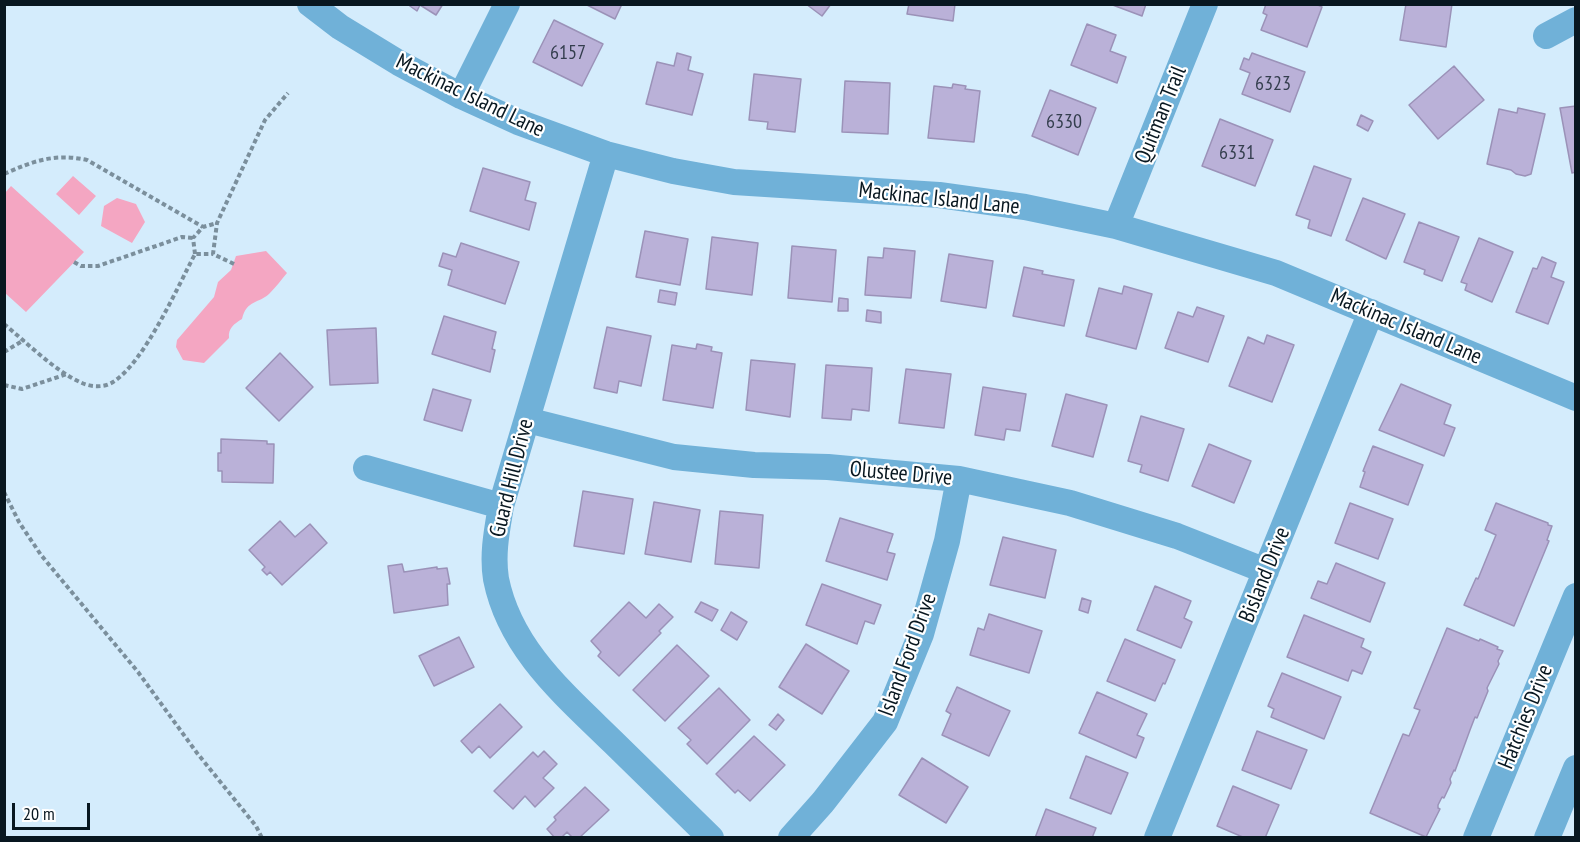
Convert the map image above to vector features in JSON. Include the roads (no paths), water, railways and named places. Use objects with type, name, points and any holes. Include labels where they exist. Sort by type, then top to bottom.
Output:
[{"type":"street","name":"Mackinac Island Lane","points":[[310,4],[340,27],[399,63],[461,96],[518,122],[606,154],[673,171],[734,182],[939,195],[1025,207],[1116,226],[1276,273],[1575,398]]},
{"type":"street","points":[[461,96],[507,4]]},
{"type":"street","name":"Quitman Trail","points":[[1116,226],[1205,4]]},
{"type":"street","points":[[1546,36],[1575,20]]},
{"type":"street","name":"Guard Hill Drive","points":[[606,154],[501,506],[495,547],[496,578],[506,613],[520,642],[544,675],[711,837]]},
{"type":"street","name":"Bisland Drive","points":[[1158,837],[1371,312]]},
{"type":"street","name":"Olustee Drive","points":[[527,420],[674,457],[754,465],[828,467],[959,479],[1070,503],[1177,537],[1266,571]]},
{"type":"street","points":[[366,468],[501,506]]},
{"type":"street","name":"Island Ford Drive","points":[[791,837],[823,802],[885,722],[921,634],[947,541],[959,479]]},
{"type":"street","name":"Hatchies Drive","points":[[1476,837],[1575,596]]},
{"type":"street","points":[[1547,837],[1575,768]]}]
